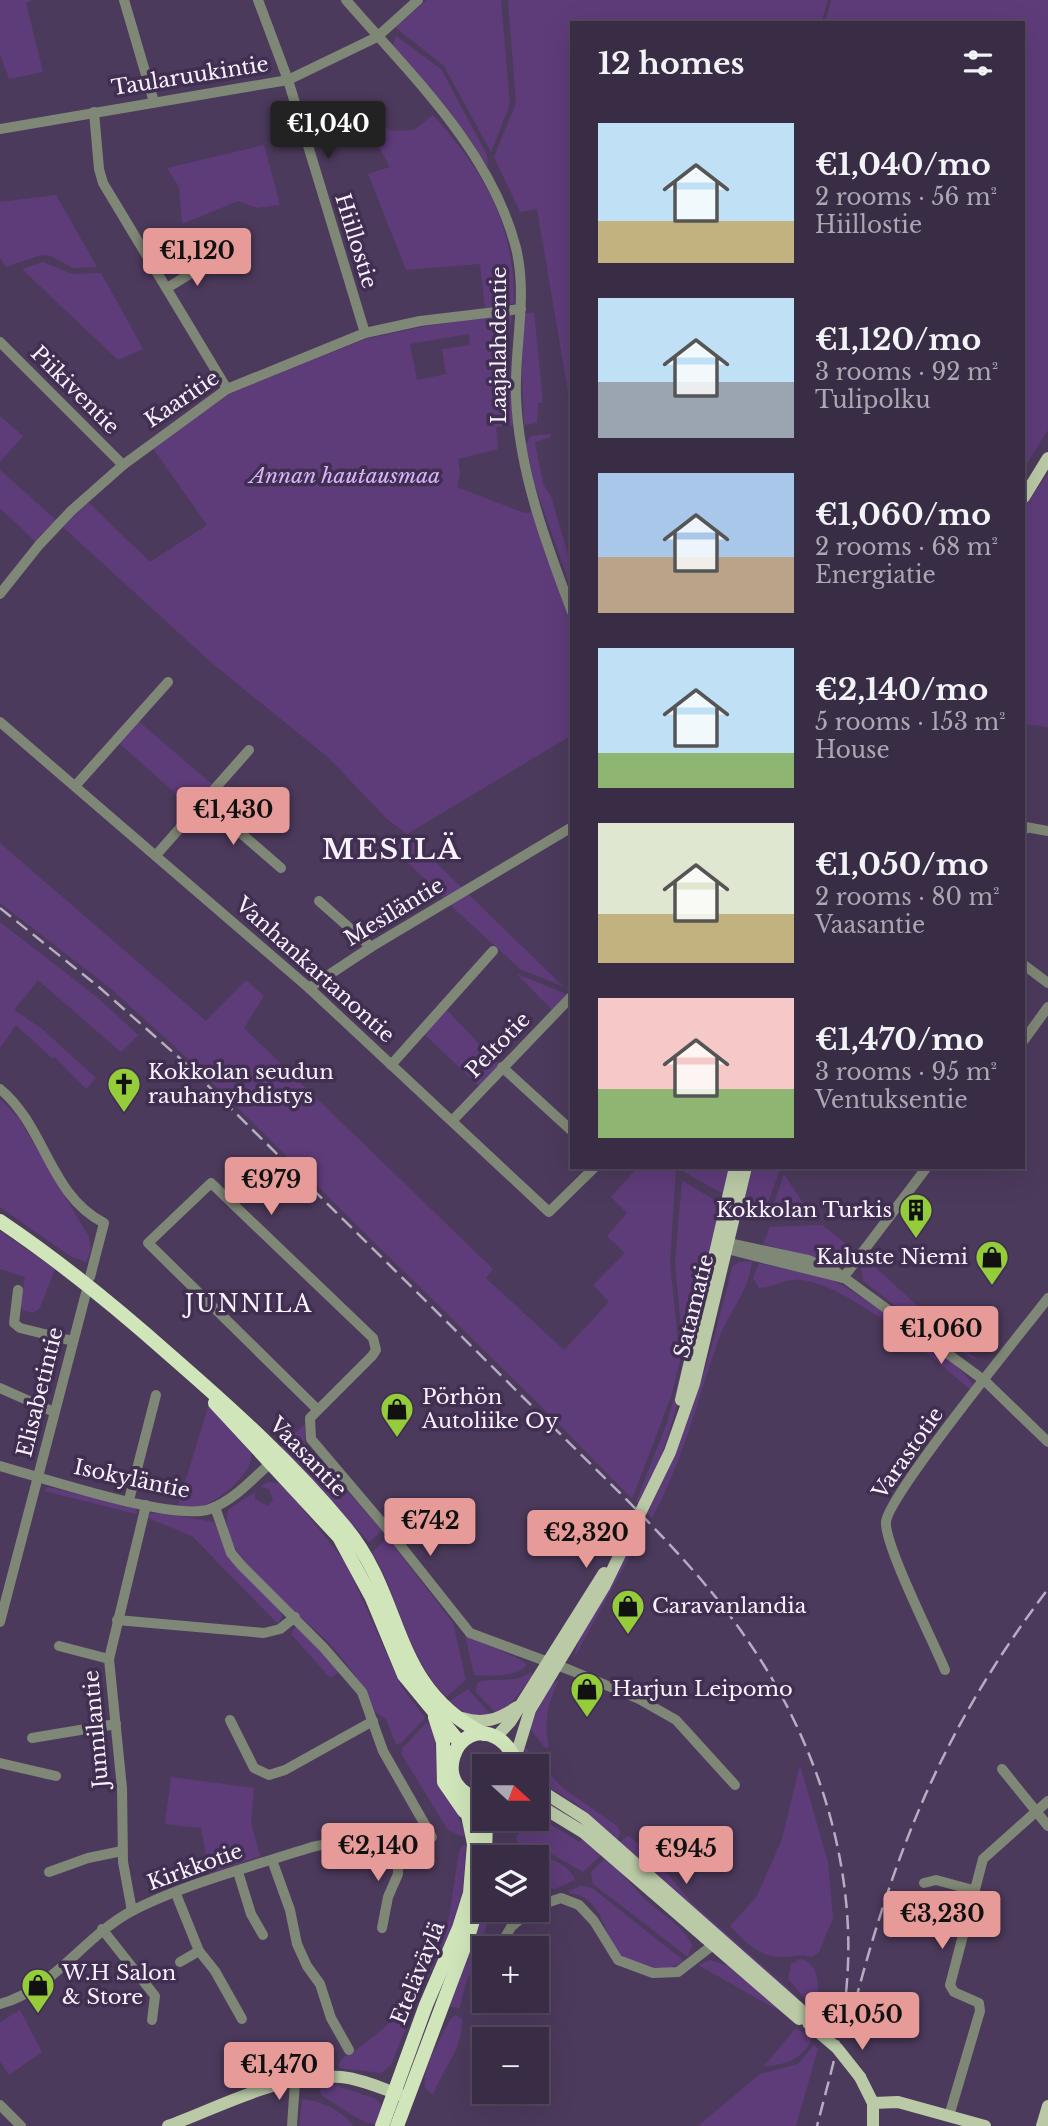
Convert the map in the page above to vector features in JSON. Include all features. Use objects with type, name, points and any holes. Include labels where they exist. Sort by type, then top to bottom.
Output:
[{"type":"highway","name":"Vaasantie","points":[[0,1221],[98,1292],[208,1385],[362,1549],[384,1592],[417,1676],[438,1701],[458,1717],[507,1745],[512,1754]]},
{"type":"highway","name":"Vaasantie","points":[[275,1459],[347,1550],[372,1598],[398,1664],[411,1686],[460,1743]]},
{"type":"highway","points":[[435,1714],[443,1742],[444,1782],[465,1812]]},
{"type":"highway","points":[[460,1743],[490,1735]]},
{"type":"highway","name":"Eteläväylä","points":[[397,2126],[400,2095],[466,1910],[474,1853],[472,1833],[465,1812],[463,1791],[450,1766],[460,1743]]},
{"type":"highway","points":[[463,1791],[472,1794]]},
{"type":"highway","name":"Eteläväylä","points":[[382,2126],[400,2095],[472,1922]]},
{"type":"main road","points":[[1025,495],[1048,458]]},
{"type":"main road","name":"Satamatie","points":[[724,1245],[735,1169]]},
{"type":"main road","name":"Satamatie","points":[[518,1754],[530,1710],[552,1664],[623,1548],[670,1452],[694,1384],[724,1245],[745,1169]]},
{"type":"main road","name":"Satamatie","points":[[490,1735],[520,1705],[552,1664]]},
{"type":"main road","points":[[458,1717],[477,1722],[490,1721],[520,1705]]},
{"type":"main road","points":[[550,1796],[584,1818],[717,1942]]},
{"type":"main road","points":[[550,1812],[583,1832],[806,2015],[809,2024],[837,2048],[860,2077],[873,2104],[873,2126]]},
{"type":"main road","points":[[168,2126],[295,2081],[321,2077],[343,2077],[400,2095]]},
{"type":"main road","points":[[873,2104],[898,2102],[985,2126]]},
{"type":"main road","points":[[1042,2126],[1048,2106]]},
{"type":"street","points":[[124,0],[154,102]]},
{"type":"street","name":"Hiillostie","points":[[258,0],[288,80],[365,334]]},
{"type":"street","name":"Laajalahdentie","points":[[346,0],[461,136],[491,184],[516,251],[521,309],[516,375],[518,433],[532,498],[570,606]]},
{"type":"street","name":"Taularuukintie","points":[[0,129],[288,80],[377,37],[418,0]]},
{"type":"street","points":[[94,112],[96,147],[103,183],[227,389]]},
{"type":"street","points":[[167,288],[211,261]]},
{"type":"street","name":"Kaaritie","points":[[0,594],[54,527],[122,465],[227,389],[365,334],[420,321],[521,309]]},
{"type":"street","name":"Piikiventie","points":[[0,342],[122,465]]},
{"type":"street","points":[[76,785],[168,682]]},
{"type":"street","name":"Vanhankartanontie","points":[[0,722],[157,854],[309,988],[549,1212],[593,1169]]},
{"type":"street","points":[[157,854],[249,750]]},
{"type":"street","points":[[205,802],[281,868]]},
{"type":"street","name":"Mesiläntie","points":[[309,988],[371,947],[570,828]]},
{"type":"street","points":[[1025,828],[1048,831]]},
{"type":"street","points":[[319,901],[371,947]]},
{"type":"street","points":[[391,1065],[493,951]]},
{"type":"street","points":[[1025,966],[1048,983]]},
{"type":"street","name":"Peltotie","points":[[452,1121],[570,998]]},
{"type":"street","points":[[1025,1039],[1048,1007]]},
{"type":"street","points":[[502,1067],[570,1129]]},
{"type":"street","points":[[0,1089],[16,1105],[41,1140],[57,1179],[74,1203],[104,1223],[90,1277]]},
{"type":"street","points":[[843,1278],[925,1169]]},
{"type":"street","points":[[318,1410],[148,1243],[212,1183],[367,1331],[376,1350],[308,1423],[311,1439],[389,1531],[461,1624],[486,1641],[639,1699],[676,1720],[735,1785]]},
{"type":"street","points":[[724,1245],[808,1260],[835,1270],[985,1381],[1048,1442]]},
{"type":"street","points":[[18,1290],[14,1323],[20,1328],[73,1341]]},
{"type":"street","name":"Elisabetintie","points":[[0,1622],[86,1293]]},
{"type":"street","points":[[985,1381],[1048,1298]]},
{"type":"street","name":"Varastotie","points":[[945,1670],[889,1541],[886,1522],[923,1461],[985,1381]]},
{"type":"street","points":[[0,1388],[54,1412]]},
{"type":"street","points":[[129,1500],[156,1395]]},
{"type":"street","name":"Isokyläntie","points":[[0,1466],[146,1505],[186,1512],[215,1507],[234,1495],[275,1459]]},
{"type":"street","name":"Junnilantie","points":[[132,1911],[122,1851],[122,1788],[108,1659],[146,1505]]},
{"type":"street","points":[[215,1507],[231,1553],[362,1692],[373,1721],[285,1770],[270,1775],[254,1768],[230,1720]]},
{"type":"street","points":[[117,1620],[264,1633],[279,1629],[295,1618]]},
{"type":"street","points":[[59,1646],[108,1659]]},
{"type":"street","name":"Kirkkotie","points":[[0,2004],[27,1994],[40,1985],[102,1929],[132,1911],[324,1844],[398,1844],[432,1837],[383,1751],[373,1721]]},
{"type":"street","points":[[32,1738],[116,1724]]},
{"type":"street","points":[[0,1763],[56,1776]]},
{"type":"street","points":[[1002,1769],[1048,1826]]},
{"type":"street","points":[[949,2116],[980,2011],[979,2003],[954,1992],[950,1985],[973,1890],[987,1853],[1048,1801]]},
{"type":"street","points":[[382,1928],[388,1897],[398,1874],[398,1844]]},
{"type":"street","points":[[49,1872],[88,1858],[122,1851]]},
{"type":"street","points":[[272,1860],[290,1910],[297,1944],[307,1966],[320,1984],[331,2018],[349,2050]]},
{"type":"street","points":[[238,1872],[251,1914],[263,1935]]},
{"type":"street","points":[[923,1883],[936,1880],[973,1890]]},
{"type":"street","points":[[176,1894],[199,1951],[215,1971],[242,2019]]},
{"type":"street","points":[[549,1902],[561,1898],[579,1905],[594,1921],[618,1960],[653,1973],[678,1972],[717,1942]]},
{"type":"street","points":[[506,1936],[517,1922]]},
{"type":"street","points":[[102,1929],[155,1996],[152,2020]]},
{"type":"street","points":[[180,1962],[199,1951]]},
{"type":"street","points":[[292,2126],[295,2081]]},
{"type":"street","points":[[0,2105],[21,2126]]},
{"type":"green space","points":[[0,0],[33,0],[26,3],[43,72],[9,79],[0,54]]},
{"type":"green space","points":[[427,0],[501,0],[510,104],[491,152],[444,66],[395,27]]},
{"type":"green space","points":[[508,0],[828,0],[822,21],[570,21],[570,404],[537,209],[520,212],[494,157],[516,103]]},
{"type":"green space","points":[[831,0],[1048,0],[1048,430],[1025,466],[1025,21],[826,21]]},
{"type":"green space","points":[[396,36],[441,69],[487,155],[488,167],[393,45]]},
{"type":"green space","points":[[433,115],[467,157],[493,201],[509,248],[514,303],[485,308],[480,264],[406,270],[368,174],[390,167],[368,127],[372,116],[391,131],[414,130]]},
{"type":"green space","points":[[264,145],[280,205],[257,208],[238,201],[182,224],[179,187],[167,168]]},
{"type":"green space","points":[[56,195],[97,267],[73,268],[51,256],[41,255],[6,267],[0,258],[0,202]]},
{"type":"green space","points":[[43,262],[72,274],[101,273],[143,349],[118,360],[22,269]]},
{"type":"green space","points":[[524,313],[534,313],[543,403],[538,403],[537,423],[524,425],[522,374]]},
{"type":"green space","name":"Annan hautausmaa","points":[[512,314],[505,369],[510,369],[513,425],[496,427],[498,449],[458,459],[460,473],[457,487],[524,513],[533,512],[570,622],[570,736],[407,834],[387,819],[329,758],[214,665],[63,527],[87,501],[150,562],[207,525],[152,447],[231,393],[366,339],[426,326]],"holes":[[[469,334],[470,345],[442,349],[446,374],[417,380],[410,344]]]},
{"type":"green space","points":[[0,416],[23,436],[0,462]]},
{"type":"green space","points":[[551,434],[551,437],[535,442],[543,484],[551,496],[570,561],[570,586],[535,485],[526,444],[531,436]]},
{"type":"green space","points":[[0,470],[56,520],[35,541],[0,508]]},
{"type":"green space","points":[[1048,473],[1048,727],[1025,724],[1025,507]]},
{"type":"green space","points":[[138,721],[214,786],[193,809],[119,743]]},
{"type":"green space","points":[[407,834],[463,889],[444,899],[411,865],[392,855]]},
{"type":"green space","points":[[0,843],[206,1021],[246,980],[264,996],[244,1028],[493,1269],[486,1278],[564,1350],[609,1302],[593,1285],[625,1253],[607,1236],[627,1213],[611,1197],[636,1169],[676,1169],[670,1263],[680,1360],[672,1394],[632,1499],[187,1058],[109,987],[0,903]]},
{"type":"green space","points":[[468,894],[564,987],[520,969],[448,903]]},
{"type":"green space","points":[[0,922],[98,998],[138,1035],[121,1052],[38,980],[14,1010],[42,1029],[96,1078],[86,1089],[55,1057],[52,1058],[16,1025],[0,1048]]},
{"type":"green space","points":[[517,974],[569,995],[553,1011]]},
{"type":"green space","points":[[445,1008],[500,1066],[480,1087],[423,1033]]},
{"type":"green space","points":[[0,1099],[18,1117],[89,1237],[91,1250],[86,1262],[70,1256],[0,1207]]},
{"type":"green space","points":[[683,1169],[731,1169],[725,1195]]},
{"type":"green space","points":[[752,1169],[780,1169],[765,1211],[758,1217],[743,1207]]},
{"type":"green space","points":[[784,1174],[809,1212],[805,1221],[769,1218]]},
{"type":"green space","points":[[682,1180],[722,1205],[680,1395],[657,1469],[642,1505],[636,1502],[667,1423],[684,1360],[675,1262]]},
{"type":"green space","points":[[822,1225],[856,1252],[843,1265],[763,1244],[770,1227]]},
{"type":"green space","points":[[0,1231],[55,1269],[40,1308],[33,1313],[23,1310],[20,1305],[25,1277],[0,1269]]},
{"type":"green space","points":[[865,1258],[979,1361],[969,1357],[919,1317],[906,1314],[863,1281],[861,1265]]},
{"type":"green space","points":[[752,1261],[743,1292],[718,1341],[672,1475],[652,1518],[647,1513],[687,1424],[732,1267],[739,1262]]},
{"type":"green space","points":[[759,1263],[830,1279],[844,1286],[955,1365],[974,1388],[971,1390],[890,1324],[842,1294],[800,1280],[789,1280],[759,1288],[753,1278]]},
{"type":"green space","points":[[209,1404],[245,1443],[251,1455],[250,1462],[240,1479],[214,1500],[196,1508],[177,1508]]},
{"type":"green space","points":[[305,1424],[305,1443],[382,1531],[369,1542],[278,1449]]},
{"type":"green space","points":[[267,1482],[282,1483],[346,1563],[401,1686],[425,1718],[401,1743],[396,1744],[386,1719],[376,1713],[361,1685],[335,1650],[262,1581],[245,1563],[233,1544],[227,1526],[229,1509],[255,1492],[255,1499],[268,1506],[273,1500],[269,1489],[260,1487]]},
{"type":"green space","points":[[48,1487],[134,1507],[137,1511],[136,1514],[44,1491]]},
{"type":"green space","points":[[161,1513],[214,1522],[224,1543],[280,1609],[282,1617],[278,1624],[192,1536],[148,1518],[150,1514]]},
{"type":"green space","points":[[640,1530],[643,1533],[574,1658],[580,1636]]},
{"type":"green space","points":[[388,1538],[453,1623],[466,1680],[446,1697],[422,1664],[372,1552]]},
{"type":"green space","points":[[296,1627],[302,1629],[339,1672],[330,1678],[291,1634]]},
{"type":"green space","points":[[465,1635],[527,1664],[511,1673],[474,1675]]},
{"type":"green space","points":[[530,1672],[533,1675],[521,1692],[496,1713],[476,1692],[478,1682],[519,1678]]},
{"type":"green space","points":[[559,1680],[548,1712],[546,1729],[549,1747],[545,1748],[529,1727],[551,1685]]},
{"type":"green space","points":[[468,1689],[491,1715],[469,1714],[450,1701]]},
{"type":"green space","points":[[426,1723],[434,1727],[437,1776],[456,1809],[465,1834],[463,1837],[448,1830],[402,1755],[402,1749]]},
{"type":"green space","points":[[800,1765],[828,1862],[833,1918],[819,1952],[811,1957],[774,1957],[753,1948],[730,1926],[757,1896],[782,1839]]},
{"type":"green space","points":[[550,1774],[564,1789],[617,1826],[620,1832],[618,1840],[575,1803],[550,1788]]},
{"type":"green space","points":[[171,1777],[254,1788],[251,1822],[260,1856],[209,1874],[201,1828],[165,1824]]},
{"type":"green space","points":[[550,1823],[579,1842],[582,1839],[602,1854],[583,1872],[549,1853],[549,1845],[518,1845],[516,1838],[520,1831],[549,1831]]},
{"type":"green space","points":[[628,1836],[644,1847],[693,1904],[788,1988],[797,1998],[795,2001],[620,1842]]},
{"type":"green space","points":[[466,1844],[463,1889],[452,1927],[414,2007],[391,2065],[381,2073],[340,2068],[338,2065],[343,2058],[378,2033],[408,2004],[431,1970],[446,1929],[460,1848]]},
{"type":"green space","points":[[606,1858],[644,1898],[683,1931],[692,1945],[688,1957],[593,1884],[591,1872]]},
{"type":"green space","points":[[549,1859],[569,1870],[575,1880],[555,1889],[549,1887]]},
{"type":"green space","points":[[581,1886],[592,1888],[684,1961],[672,1967],[661,1968],[640,1964],[621,1955],[596,1909],[581,1896],[570,1894],[569,1891]]},
{"type":"green space","points":[[479,1922],[487,1922],[483,1936],[475,1936]]},
{"type":"green space","points":[[472,1944],[472,1967],[460,2008],[450,2007]]},
{"type":"green space","points":[[800,1959],[807,1961],[816,1973],[817,2013],[788,1979],[791,1964]]},
{"type":"green space","points":[[710,1960],[728,1966],[785,2014],[698,1965]]},
{"type":"green space","points":[[20,2010],[42,2052],[9,2075],[0,2061],[0,2022]]},
{"type":"green space","points":[[456,2015],[462,2019],[459,2040],[433,2095],[425,2088],[426,2071],[451,2018]]},
{"type":"green space","points":[[796,2028],[812,2040],[803,2052],[792,2060],[764,2066]]},
{"type":"green space","points":[[814,2045],[818,2049],[796,2126],[698,2126],[760,2074],[798,2064]]},
{"type":"green space","points":[[331,2084],[374,2098],[381,2104],[382,2113],[378,2124],[365,2122],[322,2096],[319,2089]]},
{"type":"green space","points":[[302,2099],[330,2107],[343,2115],[353,2126],[299,2126]]},
{"type":"railway","points":[[0,908],[100,988],[184,1062],[624,1497],[668,1543],[736,1624],[786,1704],[806,1748],[836,1839],[844,1886],[848,1934],[843,2018],[817,2126]]},
{"type":"railway","points":[[850,2022],[884,1903],[925,1795],[978,1692],[1048,1589]]},
{"type":"place","name":"Kokkolan seudun rauhanyhdistys","points":[[124,1114]]},
{"type":"place","name":"Kokkolan Turkis","points":[[916,1240]]},
{"type":"place","name":"Kaluste Niemi","points":[[992,1287]]},
{"type":"place","name":"Pörhön Autoliike Oy","points":[[397,1439]]},
{"type":"place","name":"Caravanlandia","points":[[628,1636]]},
{"type":"place","name":"Harjun Leipomo","points":[[587,1719]]},
{"type":"place","name":"W.H Salon & Store","points":[[38,2015]]},
{"type":"district","name":"MESILÄ","points":[[392,849]]},
{"type":"district","name":"JUNNILA","points":[[249,1304]]}]
